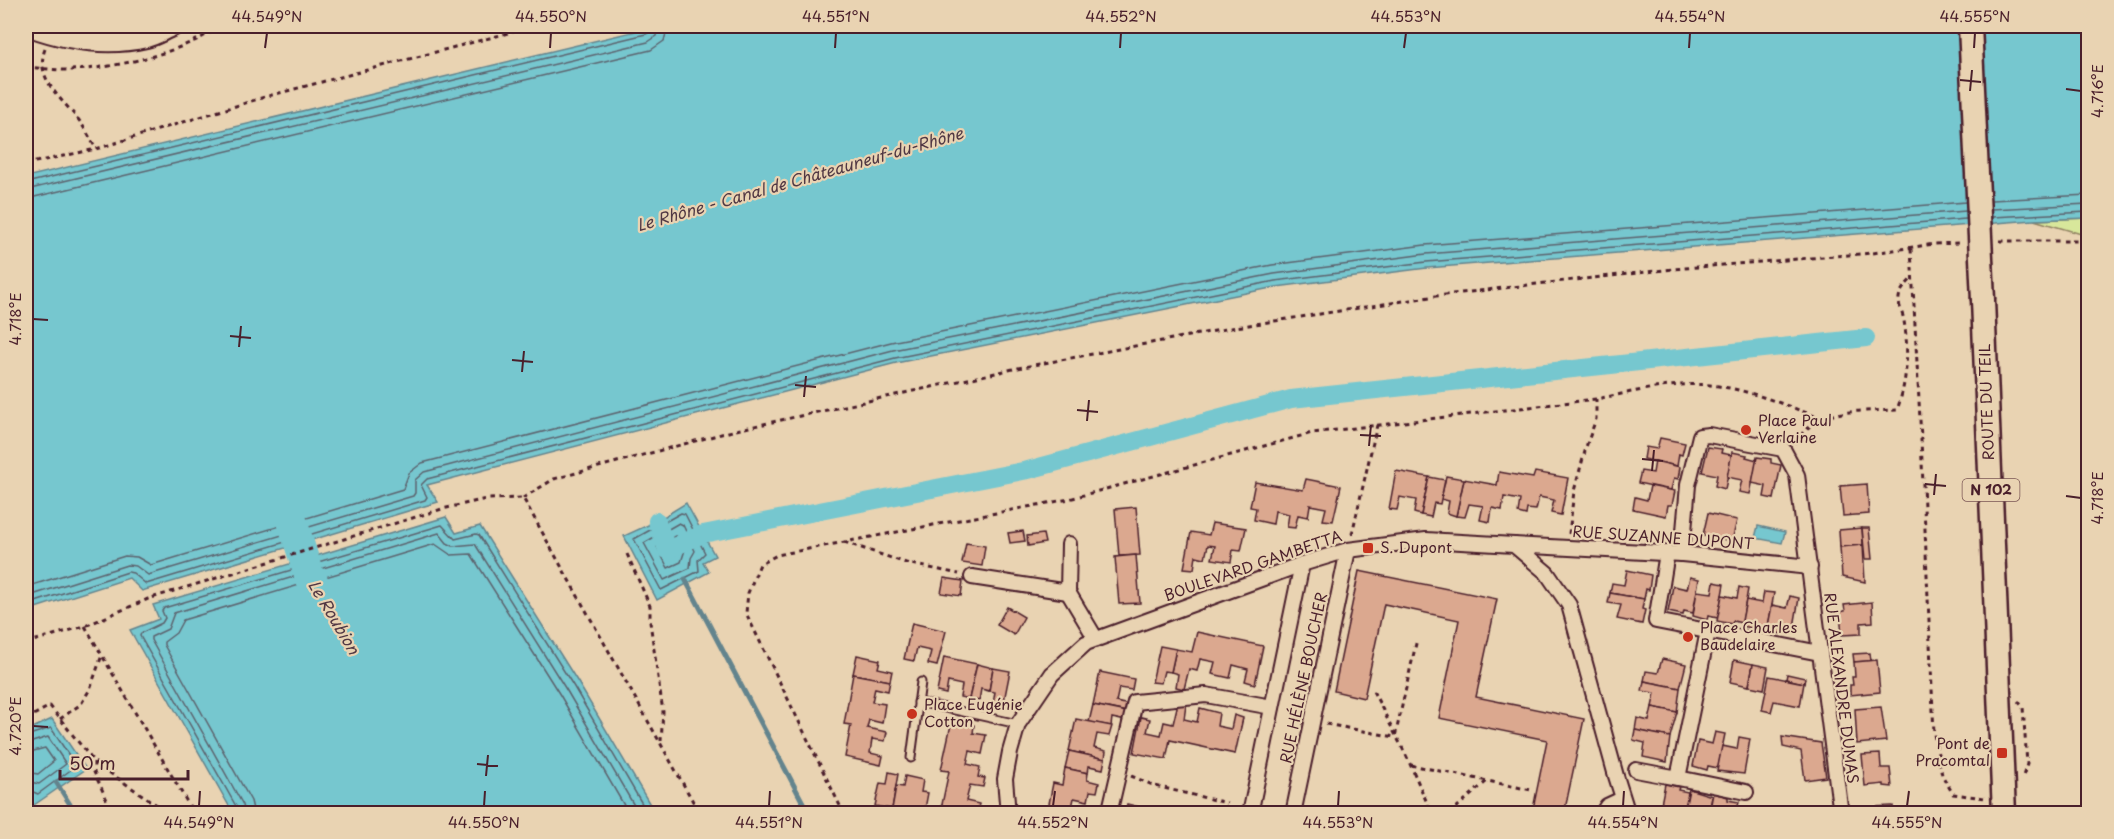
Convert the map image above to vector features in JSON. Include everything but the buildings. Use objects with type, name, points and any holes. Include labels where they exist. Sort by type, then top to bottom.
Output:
[{"type":"main road","name":"ROUTE DU TEIL","points":[[1970,26],[1983,300],[1997,806]]},
{"type":"street","points":[[30,26],[79,40],[112,40],[147,37],[172,26]]},
{"type":"street","points":[[1810,567],[1797,475],[1783,449],[1709,435],[1700,436],[1675,554],[1656,621],[1820,653]]},
{"type":"street","name":"BOULEVARD GAMBETTA","points":[[1008,813],[1005,779],[1018,724],[1052,674],[1086,643],[1302,564],[1348,550],[1426,540],[1515,545]]},
{"type":"street","points":[[1069,544],[1068,592],[1096,639]]},
{"type":"street","points":[[1515,545],[1547,573],[1569,605],[1622,799],[1628,813]]},
{"type":"street","name":"RUE SUZANNE DUPONT","points":[[1515,545],[1675,554],[1810,567]]},
{"type":"street","name":"RUE HÉLÈNE BOUCHER","points":[[1293,813],[1348,550]]},
{"type":"street","name":"RUE HÉLÈNE BOUCHER","points":[[1250,813],[1302,564]]},
{"type":"street","name":"RUE ALEXANDRE DUMAS","points":[[1810,567],[1841,813]]},
{"type":"street","points":[[972,577],[1068,592]]},
{"type":"street","points":[[1678,778],[1708,631]]},
{"type":"street","points":[[1109,813],[1135,702],[1206,695],[1272,707]]},
{"type":"street","points":[[1636,770],[1746,792]]},
{"type":"street","points":[[1602,813],[1607,806],[1622,799]]},
{"type":"lane","points":[[911,758],[921,682]]},
{"type":"lane","points":[[918,702],[1018,724]]},
{"type":"path","points":[[26,164],[96,149],[268,96],[535,26]]},
{"type":"path","points":[[43,69],[46,81],[80,122],[96,149]]},
{"type":"path","points":[[1989,242],[2088,241]]},
{"type":"path","points":[[26,643],[85,626],[148,599],[442,509],[486,499],[523,498],[554,479],[736,430],[1017,368],[1236,327],[1425,298],[1673,269],[1873,253],[1934,244],[1967,243]]},
{"type":"path","points":[[1911,248],[1922,439],[1934,734],[1942,775],[1953,794],[1997,806]]},
{"type":"path","points":[[1788,455],[1801,433],[1820,418],[1844,412],[1897,410],[1904,390],[1906,368],[1904,319],[1899,308],[1899,298],[1902,289],[1912,278]]},
{"type":"path","points":[[844,813],[746,613],[748,593],[760,564],[777,555],[1069,499],[1312,433],[1685,386],[1711,386],[1760,396],[1820,418]]},
{"type":"path","points":[[1567,548],[1574,491],[1596,419],[1596,399]]},
{"type":"path","points":[[1348,550],[1377,425]]},
{"type":"path","points":[[523,498],[700,813]]},
{"type":"path","points":[[843,542],[906,563],[972,577]]},
{"type":"path","points":[[627,555],[650,606],[650,622],[663,712],[660,743]]},
{"type":"path","points":[[85,626],[194,813]]},
{"type":"path","points":[[1395,737],[1417,639]]},
{"type":"path","points":[[60,719],[81,704],[90,689],[102,655]]},
{"type":"path","points":[[1373,691],[1411,765],[1432,813]]},
{"type":"path","points":[[26,719],[50,706],[94,762],[170,813]]},
{"type":"path","points":[[1312,722],[1395,737]]},
{"type":"path","points":[[94,762],[94,772],[112,811],[106,813]]},
{"type":"path","points":[[1411,765],[1531,790]]},
{"type":"path","points":[[1117,774],[1132,776],[1155,786],[1227,803]]},
{"type":"path","points":[[1449,813],[1487,781]]},
{"type":"green space","points":[[2088,218],[2088,236],[2034,220]]},
{"type":"water","name":"Le Rhône - Canal de Châteauneuf-du-Rhône","points":[[657,26],[2088,26],[2088,218],[2034,220],[1427,268],[1276,287],[896,363],[427,485],[438,502],[142,591],[129,578],[26,611],[26,177]]},
{"type":"water","points":[[686,503],[715,556],[703,562],[709,572],[657,600],[624,536],[657,521]]},
{"type":"water","points":[[446,517],[456,533],[480,526],[579,684],[655,813],[233,813],[130,630],[159,619],[153,605]]},
{"type":"water","points":[[1758,526],[1785,532],[1782,543],[1755,538]]},
{"type":"water","points":[[52,719],[86,769],[34,805],[26,791],[26,731]]},
{"type":"waterway","points":[[657,521],[667,550],[703,534],[1028,470],[1291,399],[1866,338]]},
{"type":"waterway","name":"Le Roubion","points":[[287,505],[309,575],[322,597]]},
{"type":"waterway","points":[[685,579],[809,814]]},
{"type":"waterway","points":[[56,782],[76,814]]},
{"type":"place","name":"Place Paul Verlaine","points":[[1746,430]]},
{"type":"place","name":"S. Dupont","points":[[1368,548]]},
{"type":"place","name":"Place Charles Baudelaire","points":[[1688,637]]},
{"type":"place","name":"Place Eugénie Cotton","points":[[912,714]]},
{"type":"place","name":"Pont de Pracomtal","points":[[2002,753]]}]
